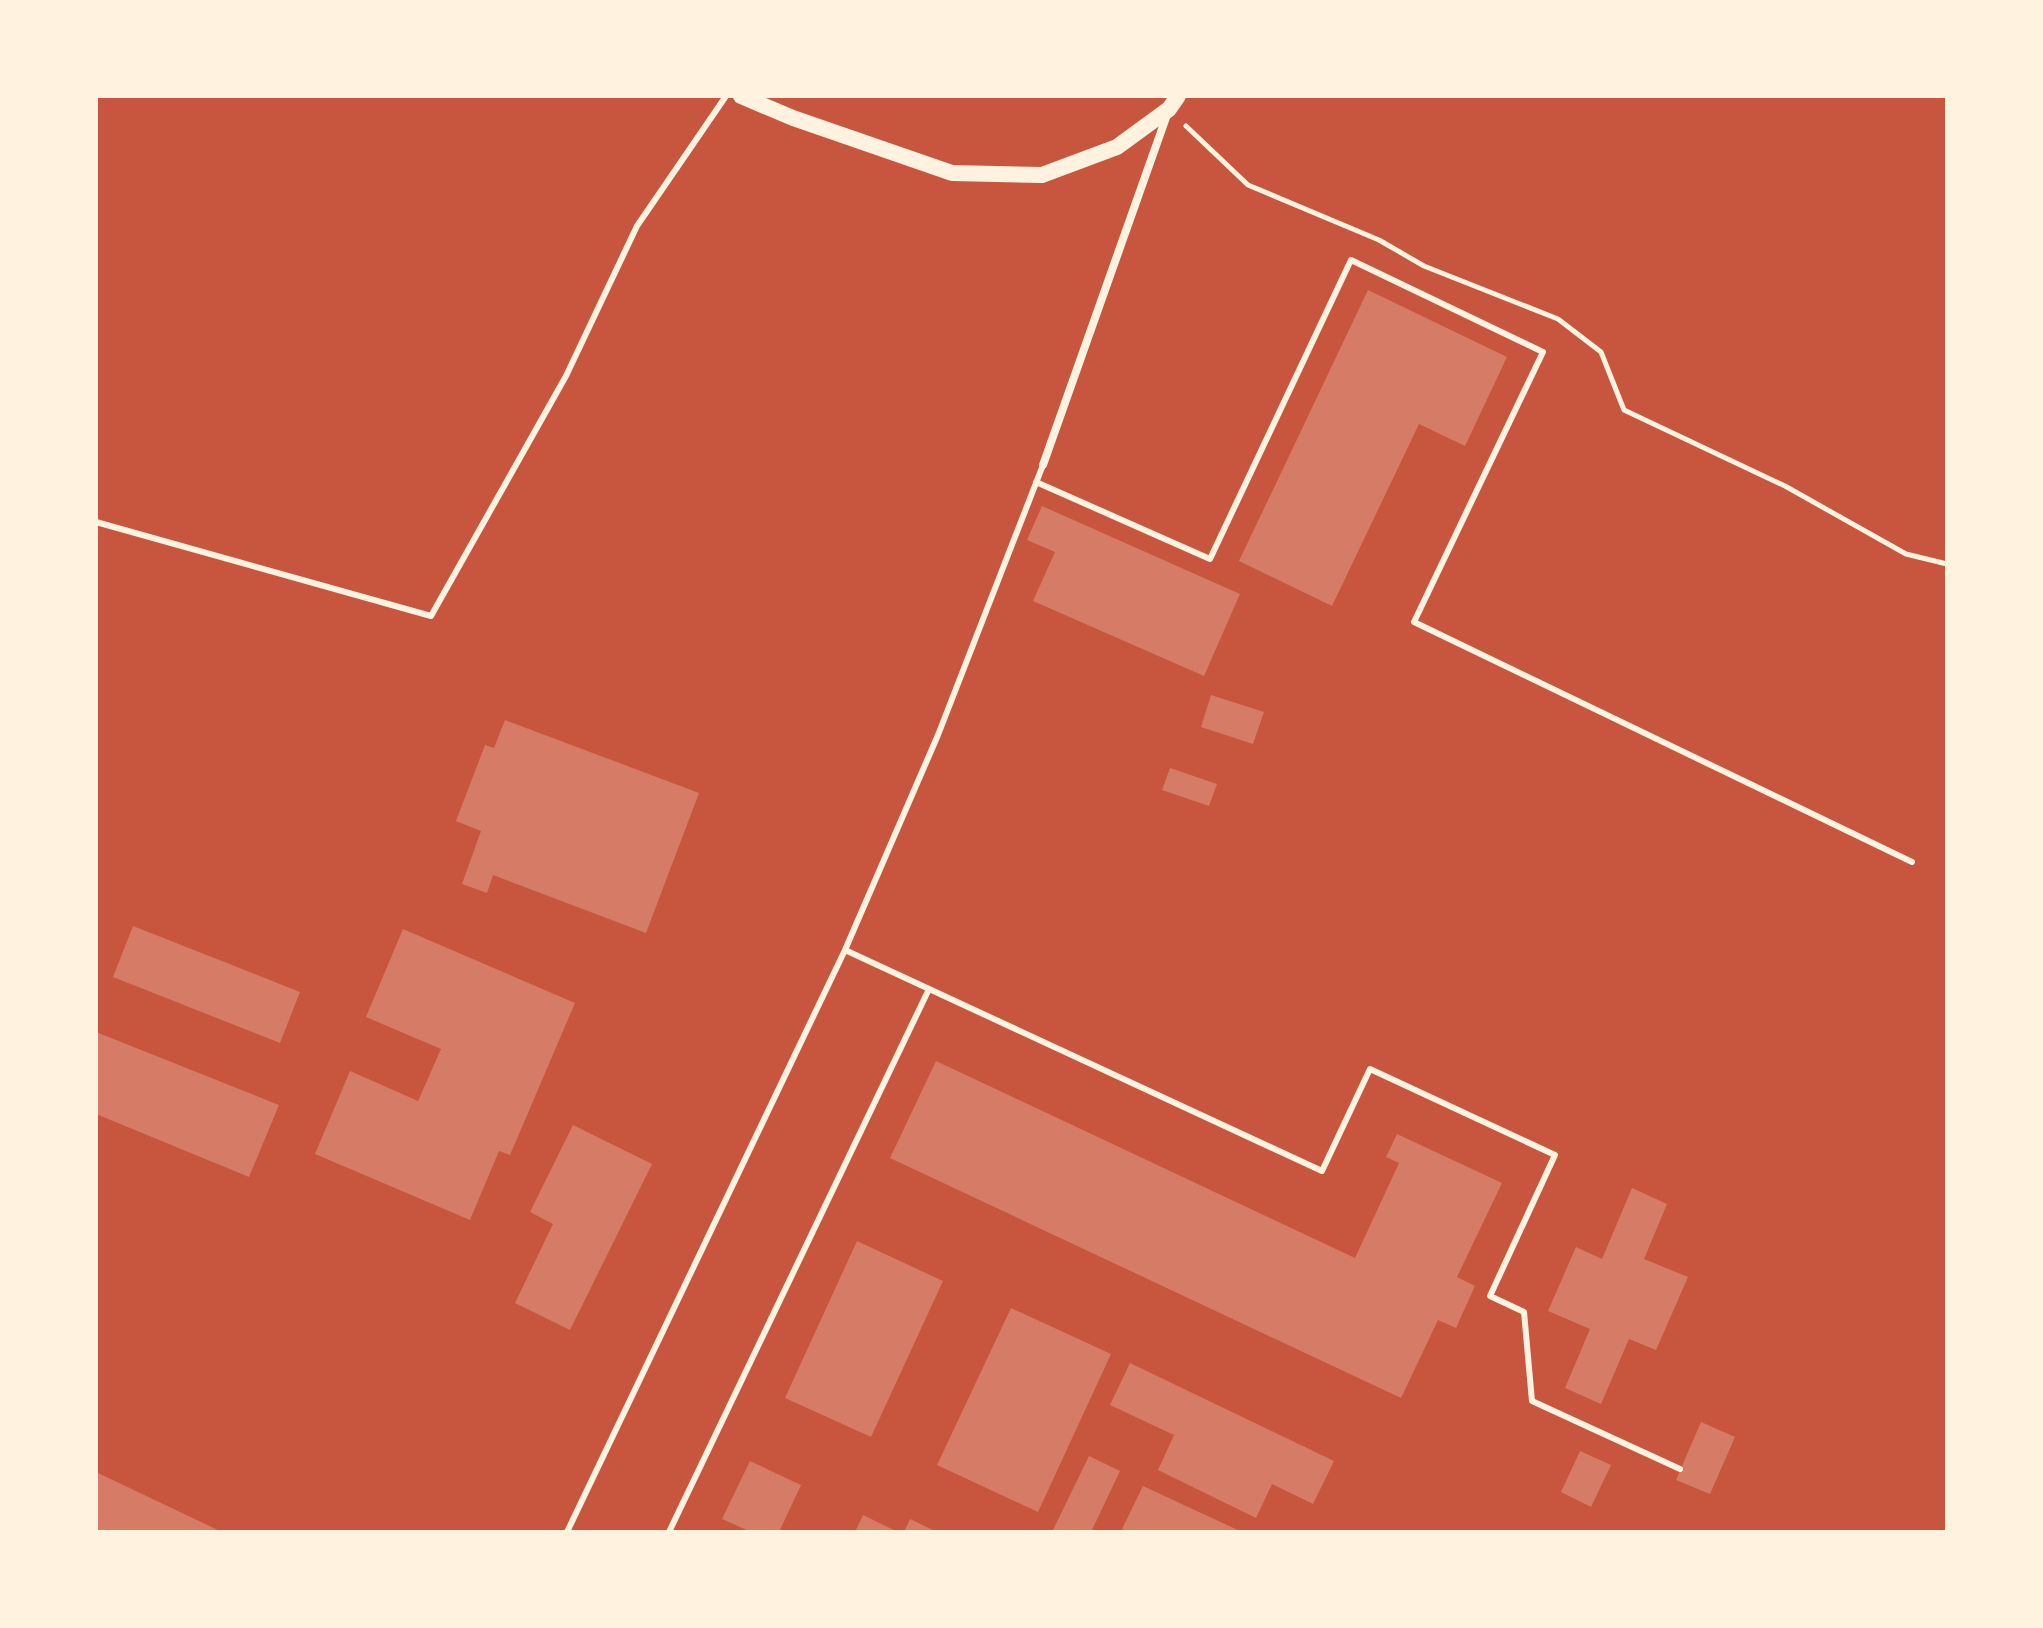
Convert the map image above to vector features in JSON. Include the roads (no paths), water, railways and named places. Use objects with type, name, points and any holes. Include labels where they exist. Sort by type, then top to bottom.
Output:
[{"type":"main road","points":[[741,96],[793,118],[952,173],[1042,175],[1117,147],[1173,103]]},
{"type":"street","points":[[1043,465],[1173,103]]},
{"type":"lane","points":[[96,522],[431,616],[566,376],[637,226],[726,96]]},
{"type":"lane","points":[[1036,482],[1210,559],[1351,260],[1543,352],[1414,622],[1912,862]]},
{"type":"lane","points":[[567,1532],[845,950],[938,735],[1043,465]]},
{"type":"lane","points":[[845,950],[1322,1171],[1370,1069],[1555,1155],[1490,1296],[1524,1312],[1532,1401],[1680,1469]]},
{"type":"lane","points":[[669,1532],[929,989]]}]
